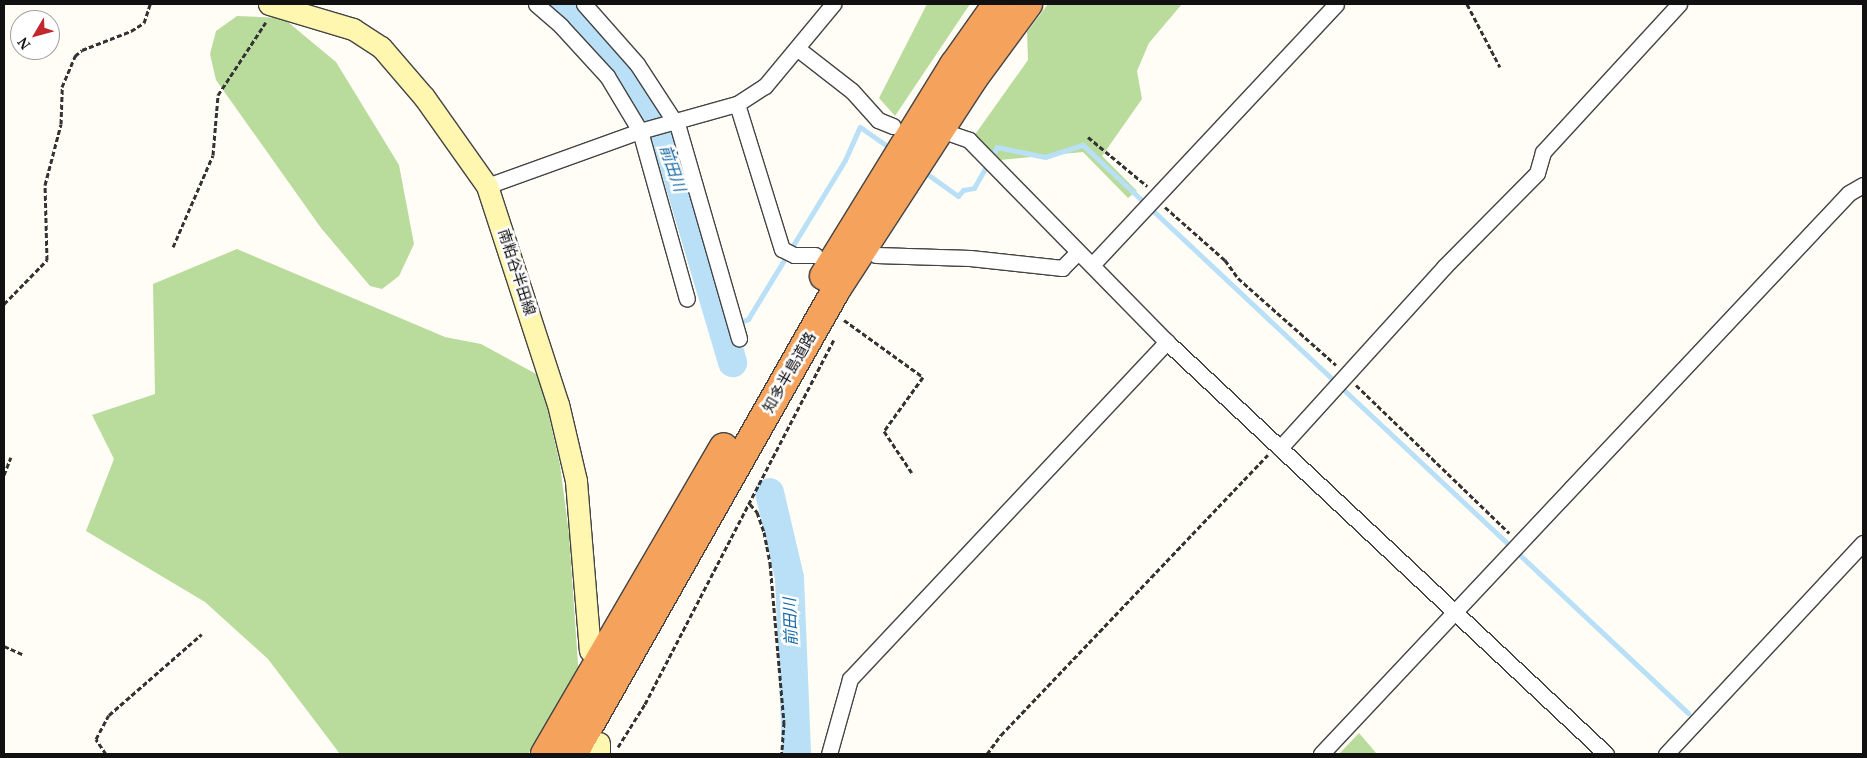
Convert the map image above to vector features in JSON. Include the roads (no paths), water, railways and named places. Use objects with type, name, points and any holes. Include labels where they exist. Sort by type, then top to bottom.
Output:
[{"type":"highway","name":"知多半島道路","points":[[545,754],[832,261],[954,65],[997,4]]},
{"type":"highway","name":"知多半島道路","points":[[573,754],[836,290],[973,79],[1028,4]]},
{"type":"main road","name":"南粕谷半田線","points":[[274,5],[353,29],[381,47],[424,97],[487,186],[558,404],[576,482],[590,650]]},
{"type":"street","points":[[536,4],[561,26],[606,76],[640,131],[687,299]]},
{"type":"street","points":[[584,4],[637,64],[673,121],[739,338]]},
{"type":"street","points":[[487,186],[640,131],[737,104],[765,86],[833,4]]},
{"type":"street","points":[[1092,265],[1336,4]]},
{"type":"street","points":[[1279,447],[1444,267],[1537,173],[1543,152],[1679,4]]},
{"type":"street","points":[[798,48],[852,91],[878,120],[893,126]]},
{"type":"street","points":[[737,104],[782,249],[794,255],[815,255]]},
{"type":"street","points":[[952,134],[969,140],[1077,253],[1092,265],[1167,342],[1606,754]]},
{"type":"street","points":[[1321,754],[1455,614],[1848,193],[1863,185]]},
{"type":"street","points":[[876,255],[970,258],[1062,268],[1077,253]]},
{"type":"street","points":[[830,754],[850,679],[1167,342]]},
{"type":"street","points":[[1666,754],[1863,543]]},
{"type":"waterway","name":"前田川","points":[[560,4],[627,77],[654,119],[672,159],[732,362]]},
{"type":"waterway","points":[[741,322],[748,319],[845,160],[860,127],[891,149]]},
{"type":"waterway","points":[[923,171],[958,196],[963,190],[974,188],[997,147],[1045,157],[1083,145],[1688,713]]},
{"type":"waterway","name":"前田川","points":[[769,492],[789,577],[796,754]]}]
